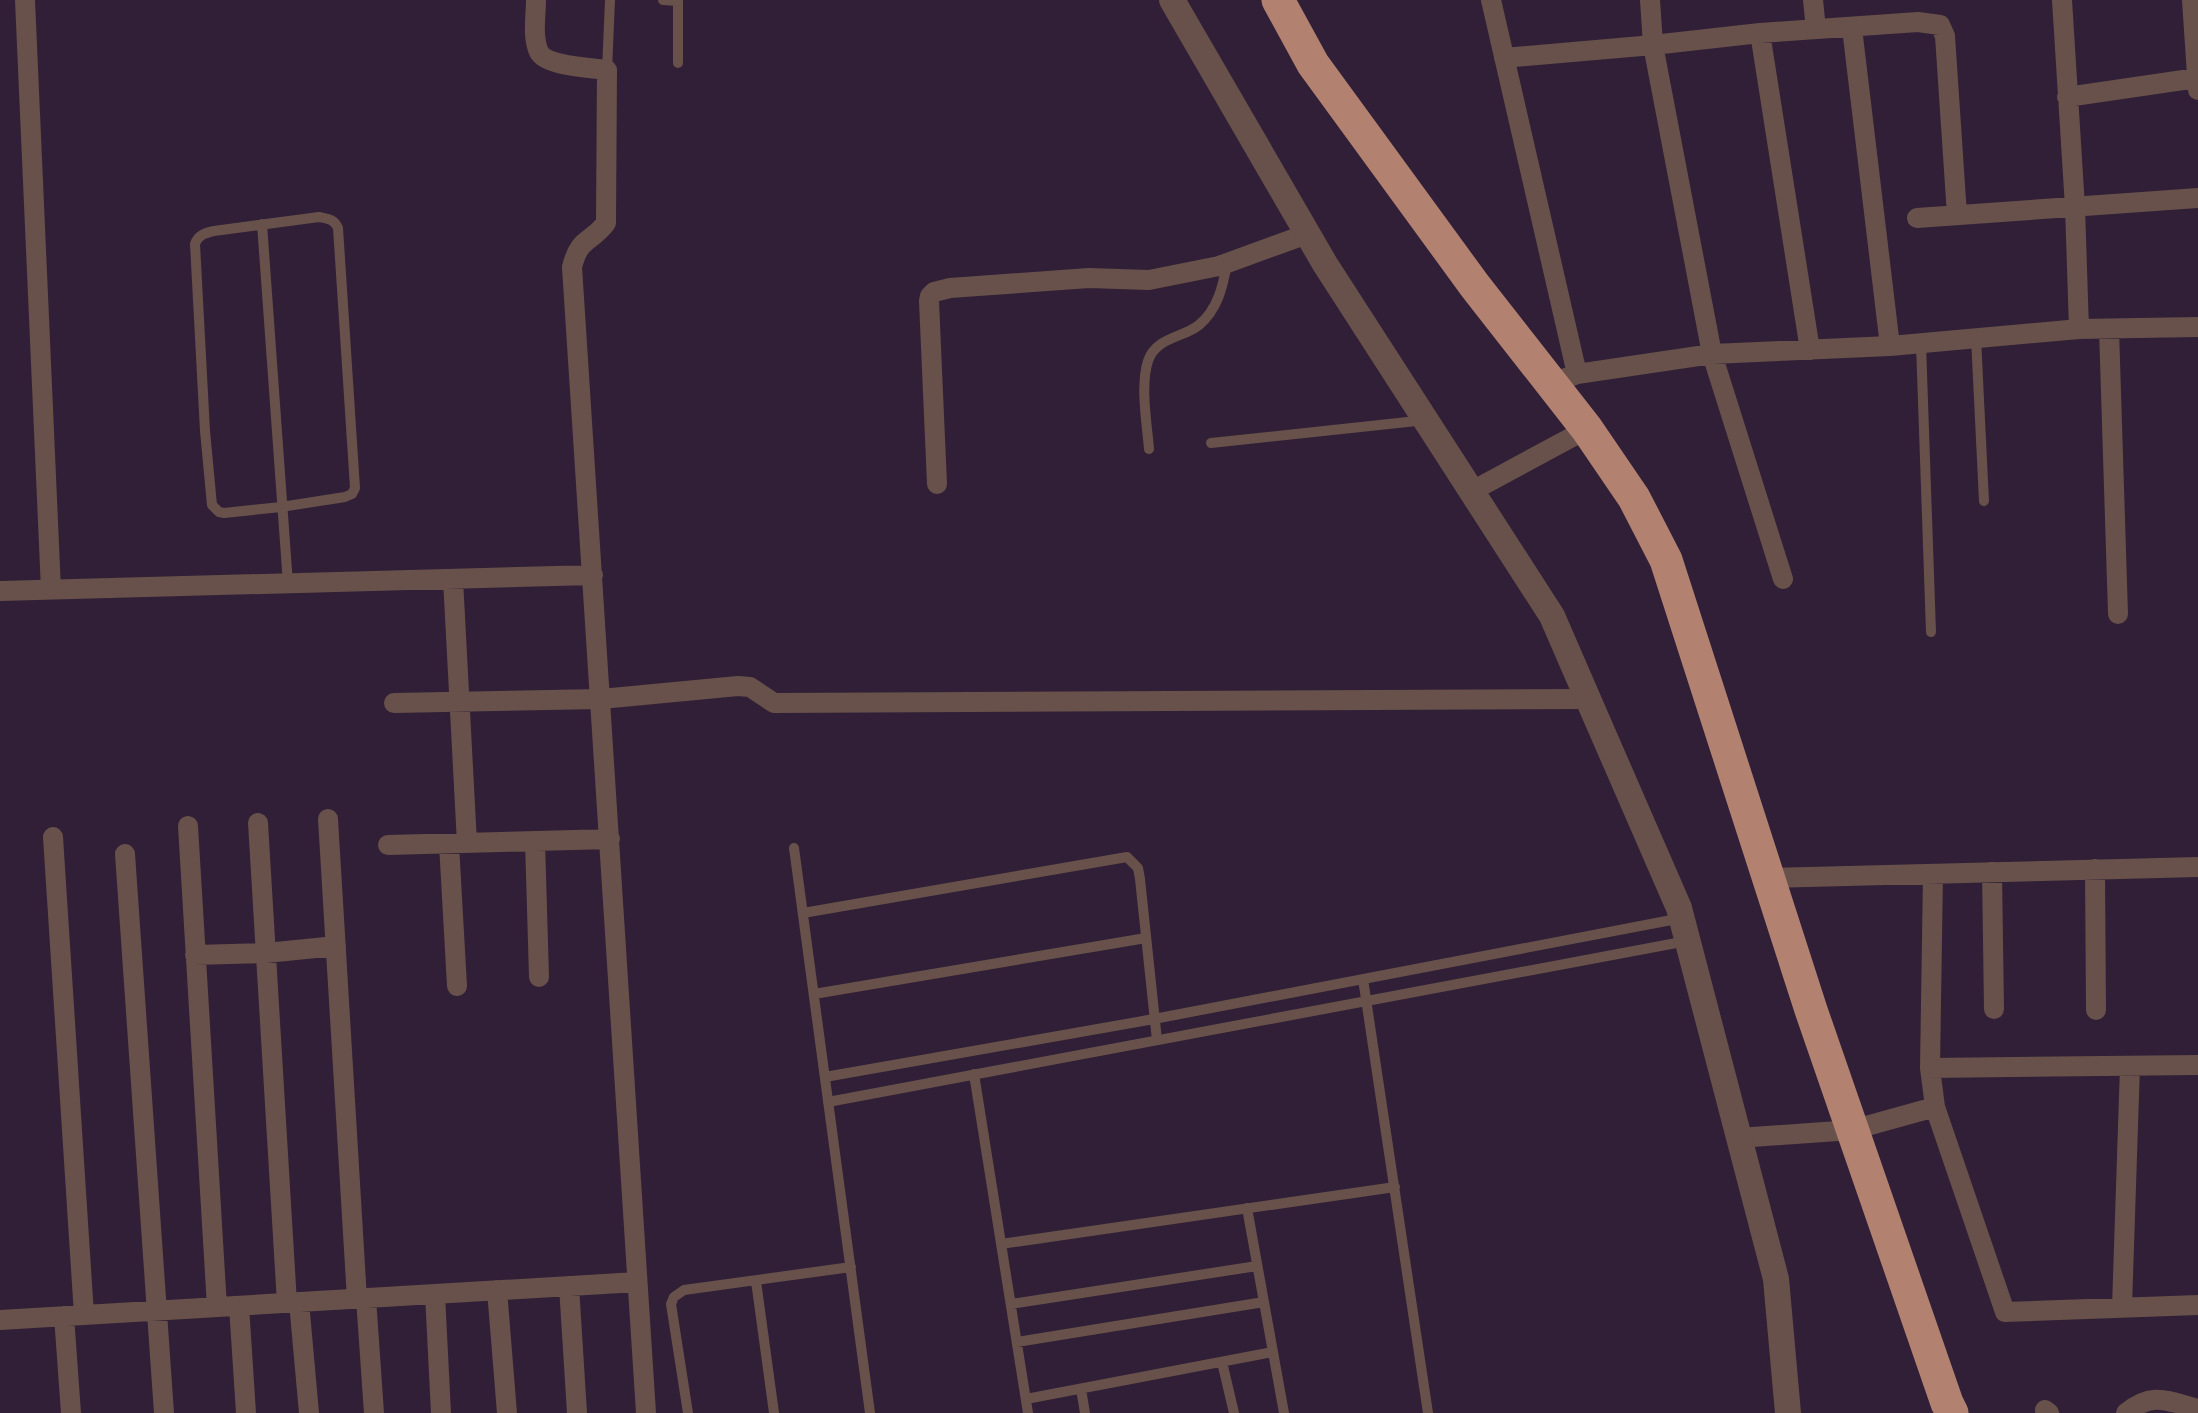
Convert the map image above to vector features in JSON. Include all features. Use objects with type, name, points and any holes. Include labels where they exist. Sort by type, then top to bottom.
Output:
[{"type":"highway","points":[[1278,0],[1313,64],[1468,277],[1564,379],[1587,429],[1634,498],[1666,560],[1852,1130],[1952,1413]]},
{"type":"street","points":[[25,0],[51,590]]},
{"type":"street","points":[[536,0],[535,38],[539,54],[544,58],[565,64],[607,69],[606,223],[601,230],[584,242],[576,253],[572,267],[646,1413]]},
{"type":"street","points":[[1172,0],[1325,264],[1552,615],[1679,908],[1776,1279],[1788,1413]]},
{"type":"street","points":[[1491,0],[1564,379],[1712,354],[1921,344],[2079,329],[2198,327]]},
{"type":"street","points":[[1650,0],[1653,45],[1712,354],[1783,579]]},
{"type":"street","points":[[1813,0],[1816,29]]},
{"type":"street","points":[[2062,0],[2075,207],[2079,329]]},
{"type":"street","points":[[2067,97],[2198,84],[2192,0]]},
{"type":"street","points":[[1504,58],[1760,33],[1918,22],[1940,25],[1944,30],[1957,215]]},
{"type":"street","points":[[1852,28],[1890,346]]},
{"type":"street","points":[[1760,33],[1810,350]]},
{"type":"street","points":[[1917,218],[2198,198]]},
{"type":"street","points":[[937,484],[929,323],[930,296],[934,292],[950,288],[1089,278],[1149,280],[1227,263],[1308,234]]},
{"type":"street","points":[[2109,329],[2118,614]]},
{"type":"street","points":[[1472,491],[1587,429]]},
{"type":"street","points":[[0,591],[593,575]]},
{"type":"street","points":[[453,579],[458,702],[457,986]]},
{"type":"street","points":[[394,703],[601,699],[738,686],[750,687],[774,703],[1588,699]]},
{"type":"street","points":[[328,819],[361,1298],[374,1413]]},
{"type":"street","points":[[258,823],[293,1303],[309,1413]]},
{"type":"street","points":[[188,826],[217,1307]]},
{"type":"street","points":[[52,837],[84,1315]]},
{"type":"street","points":[[388,846],[610,839]]},
{"type":"street","points":[[535,841],[538,977]]},
{"type":"street","points":[[125,854],[164,1413]]},
{"type":"street","points":[[1768,878],[2198,867]]},
{"type":"street","points":[[2095,870],[2096,1010]]},
{"type":"street","points":[[1992,872],[1994,1009]]},
{"type":"street","points":[[1933,874],[1930,1068],[1935,1107],[2005,1311],[2198,1305]]},
{"type":"street","points":[[195,955],[266,953],[336,946]]},
{"type":"street","points":[[1930,1068],[2198,1065]]},
{"type":"street","points":[[2122,1307],[2130,1066]]},
{"type":"street","points":[[1739,1138],[1852,1130],[1935,1107]]},
{"type":"street","points":[[0,1320],[637,1282]]},
{"type":"street","points":[[569,1286],[578,1413]]},
{"type":"street","points":[[497,1290],[507,1413]]},
{"type":"street","points":[[435,1294],[441,1413]]},
{"type":"street","points":[[239,1306],[246,1413]]},
{"type":"street","points":[[63,1316],[71,1413]]},
{"type":"street","points":[[2126,1413],[2139,1403],[2150,1399],[2198,1409]]},
{"type":"lane","points":[[607,69],[610,0]]},
{"type":"lane","points":[[663,0],[678,0],[678,63]]},
{"type":"lane","points":[[320,217],[335,222],[338,228],[355,488],[352,494],[345,497],[224,513],[212,505],[205,431],[195,244],[202,234],[262,224],[320,217]]},
{"type":"lane","points":[[262,224],[288,584]]},
{"type":"lane","points":[[1149,449],[1144,379],[1148,360],[1168,339],[1197,327],[1209,315],[1222,290],[1227,263]]},
{"type":"lane","points":[[1976,339],[1984,501]]},
{"type":"lane","points":[[1921,344],[1930,632]]},
{"type":"lane","points":[[1211,443],[1426,420]]},
{"type":"lane","points":[[794,848],[870,1413]]},
{"type":"lane","points":[[803,913],[1127,857],[1138,868],[1156,1040]]},
{"type":"lane","points":[[825,1077],[1154,1019],[1363,979],[1685,930]]},
{"type":"lane","points":[[828,1102],[1368,1001],[1685,930]]},
{"type":"lane","points":[[814,994],[1146,938]]},
{"type":"lane","points":[[1363,979],[1428,1413]]},
{"type":"lane","points":[[974,1074],[1028,1413]]},
{"type":"lane","points":[[1001,1244],[1395,1187]]},
{"type":"lane","points":[[1247,1208],[1284,1413]]},
{"type":"lane","points":[[1011,1304],[1257,1266]]},
{"type":"lane","points":[[687,1413],[671,1304],[674,1297],[691,1288],[851,1267]]},
{"type":"lane","points":[[756,1281],[774,1413]]},
{"type":"lane","points":[[1017,1341],[1264,1302]]},
{"type":"lane","points":[[1026,1399],[1273,1352]]},
{"type":"lane","points":[[1222,1362],[1234,1413]]},
{"type":"lane","points":[[1081,1389],[1085,1413]]}]
